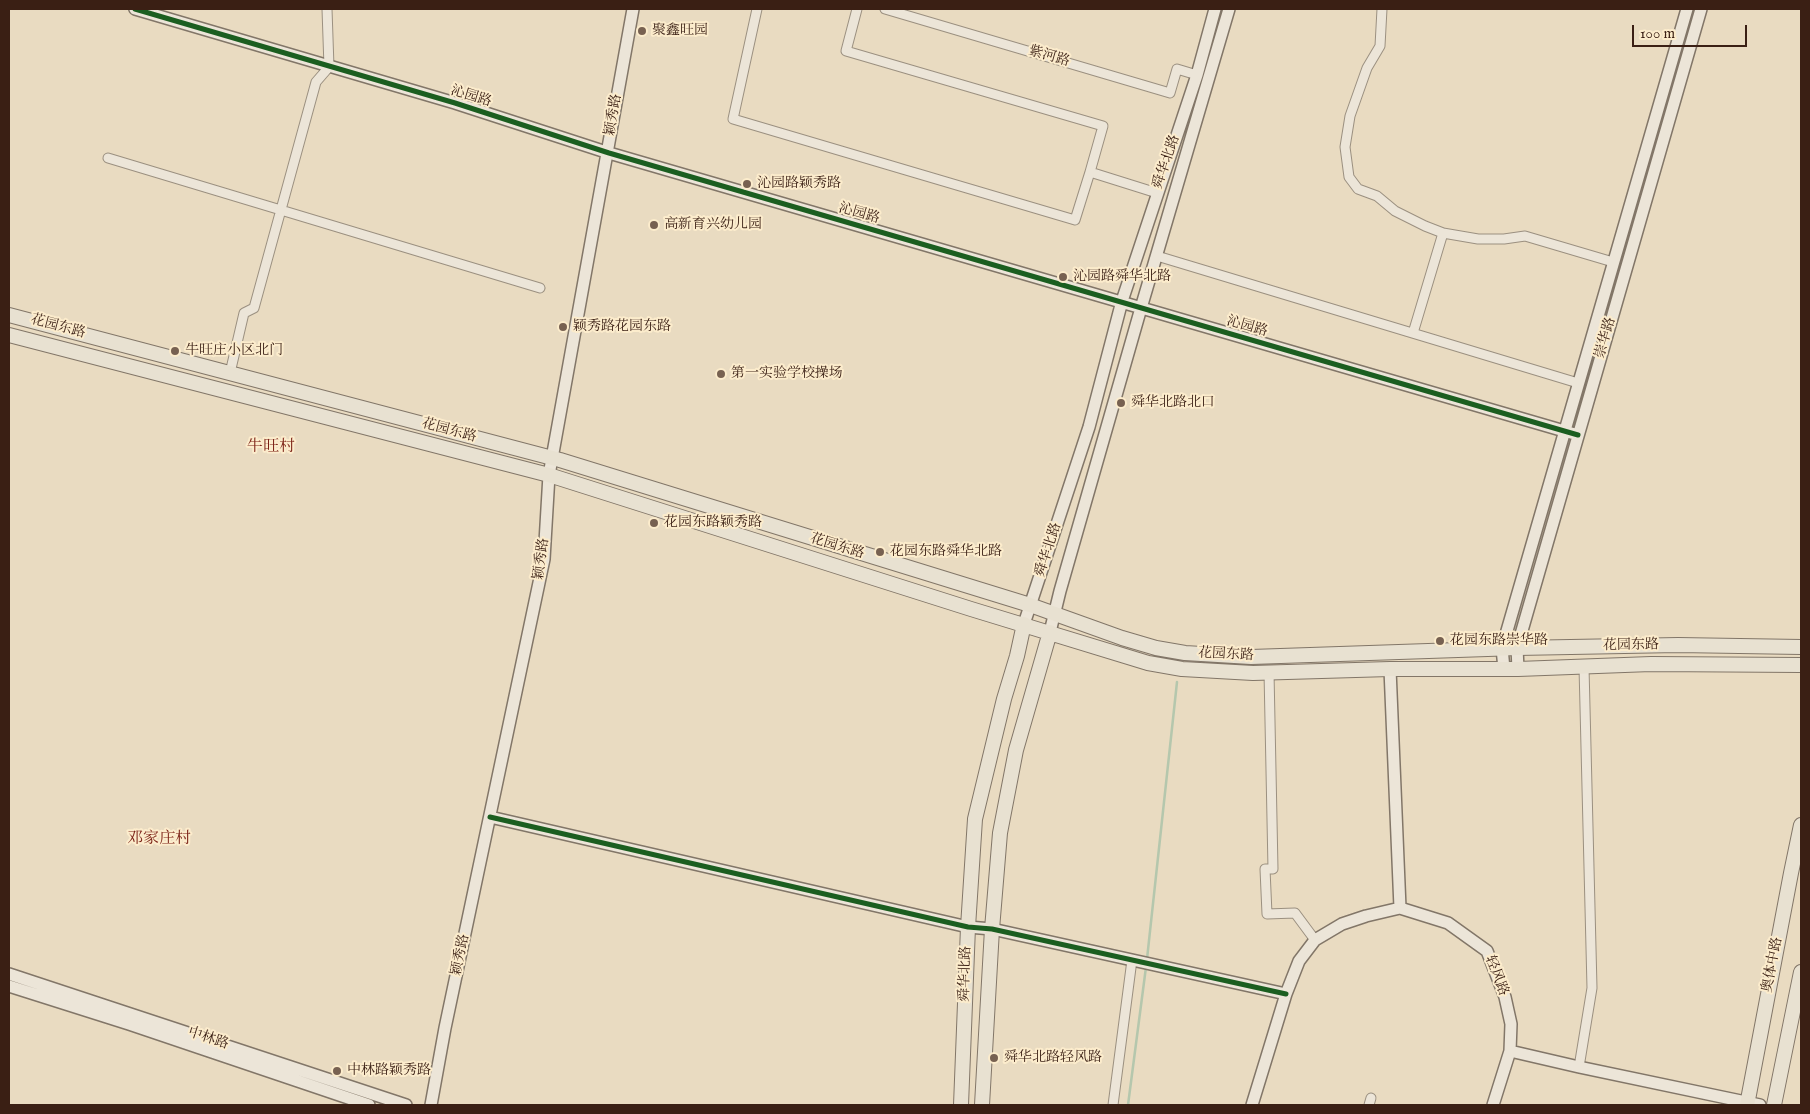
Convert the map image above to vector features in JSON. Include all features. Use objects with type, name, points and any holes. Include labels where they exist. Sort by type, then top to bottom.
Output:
[{"type":"main road","name":"沁园路","points":[[135,9],[455,103],[608,152],[1578,435]]},
{"type":"main road","name":"颖秀路","points":[[431,1105],[445,1028],[544,559],[549,476],[633,9]]},
{"type":"main road","name":"舜华北路","points":[[961,1105],[968,927],[975,819],[1024,624],[1089,427],[1122,301],[1197,75],[1216,9]]},
{"type":"main road","name":"舜华北路","points":[[982,1105],[992,929],[1000,834],[1016,750],[1141,308],[1229,9]]},
{"type":"main road","name":"崇华路","points":[[1511,669],[1502,648],[1687,9]]},
{"type":"main road","name":"崇华路","points":[[1511,669],[1701,9]]},
{"type":"main road","name":"花园东路","points":[[9,315],[552,458],[1030,605],[1122,638],[1156,648],[1185,653],[1251,657],[1502,648],[1678,645],[1801,647]]},
{"type":"main road","name":"花园东路","points":[[9,335],[549,476],[1148,663],[1182,669],[1253,673],[1511,669],[1651,664],[1801,666]]},
{"type":"main road","points":[[1252,1105],[1286,994],[1299,960],[1315,940],[1342,924],[1400,908],[1390,670]]},
{"type":"main road","points":[[490,817],[968,927],[992,929],[1286,994]]},
{"type":"main road","name":"奥体中路","points":[[1751,1104],[1790,873],[1801,825]]},
{"type":"main road","name":"轻风路","points":[[1400,908],[1448,923],[1487,951],[1505,997],[1511,1024],[1510,1051],[1492,1105]]},
{"type":"main road","name":"奥体中路","points":[[1774,1105],[1801,972]]},
{"type":"main road","name":"中林路","points":[[9,974],[406,1105]]},
{"type":"main road","name":"中林路","points":[[9,986],[129,1024],[369,1105]]},
{"type":"main road","points":[[1510,1051],[1751,1104]]},
{"type":"street","points":[[230,373],[244,313],[254,308],[316,82],[329,67],[328,9]]},
{"type":"street","points":[[758,9],[734,119],[1075,220],[1103,126],[846,51],[857,9]]},
{"type":"street","name":"紫河路","points":[[885,9],[1170,92],[1177,69],[1197,75]]},
{"type":"street","points":[[1382,9],[1380,46],[1367,68],[1350,116],[1344,147],[1349,177],[1358,189],[1378,196],[1395,211],[1443,233],[1478,239],[1504,239],[1525,236],[1614,262]]},
{"type":"street","points":[[108,158],[540,288]]},
{"type":"street","points":[[1090,172],[1157,192]]},
{"type":"street","points":[[1413,333],[1443,233]]},
{"type":"street","points":[[1157,256],[1578,383]]},
{"type":"street","points":[[1579,1067],[1592,988],[1584,667]]},
{"type":"street","points":[[1269,672],[1272,870],[1265,869],[1267,914],[1295,913],[1315,940]]},
{"type":"street","points":[[1113,1105],[1141,962]]},
{"type":"waterway","points":[[1147,959],[1177,682]]},
{"type":"waterway","points":[[1128,1105],[1146,967]]},
{"type":"cycle path","points":[[135,9],[455,103],[609,153],[1578,435]]},
{"type":"cycle path","points":[[490,817],[968,927],[992,929],[1286,994]]},
{"type":"place","name":"聚鑫旺园","points":[[642,31]]},
{"type":"place","name":"沁园路颖秀路","points":[[747,184]]},
{"type":"place","name":"高新育兴幼儿园","points":[[654,225]]},
{"type":"place","name":"沁园路舜华北路","points":[[1063,277]]},
{"type":"place","name":"颖秀路花园东路","points":[[563,327]]},
{"type":"place","name":"牛旺庄小区北门","points":[[175,351]]},
{"type":"place","name":"第一实验学校操场","points":[[721,374]]},
{"type":"place","name":"舜华北路北口","points":[[1121,403]]},
{"type":"place","name":"花园东路颖秀路","points":[[654,523]]},
{"type":"place","name":"花园东路舜华北路","points":[[880,552]]},
{"type":"place","name":"花园东路崇华路","points":[[1440,641]]},
{"type":"place","name":"舜华北路轻风路","points":[[994,1058]]},
{"type":"place","name":"中林路颖秀路","points":[[337,1071]]},
{"type":"district","name":"牛旺村","points":[[271,448]]},
{"type":"district","name":"邓家庄村","points":[[159,840]]}]
